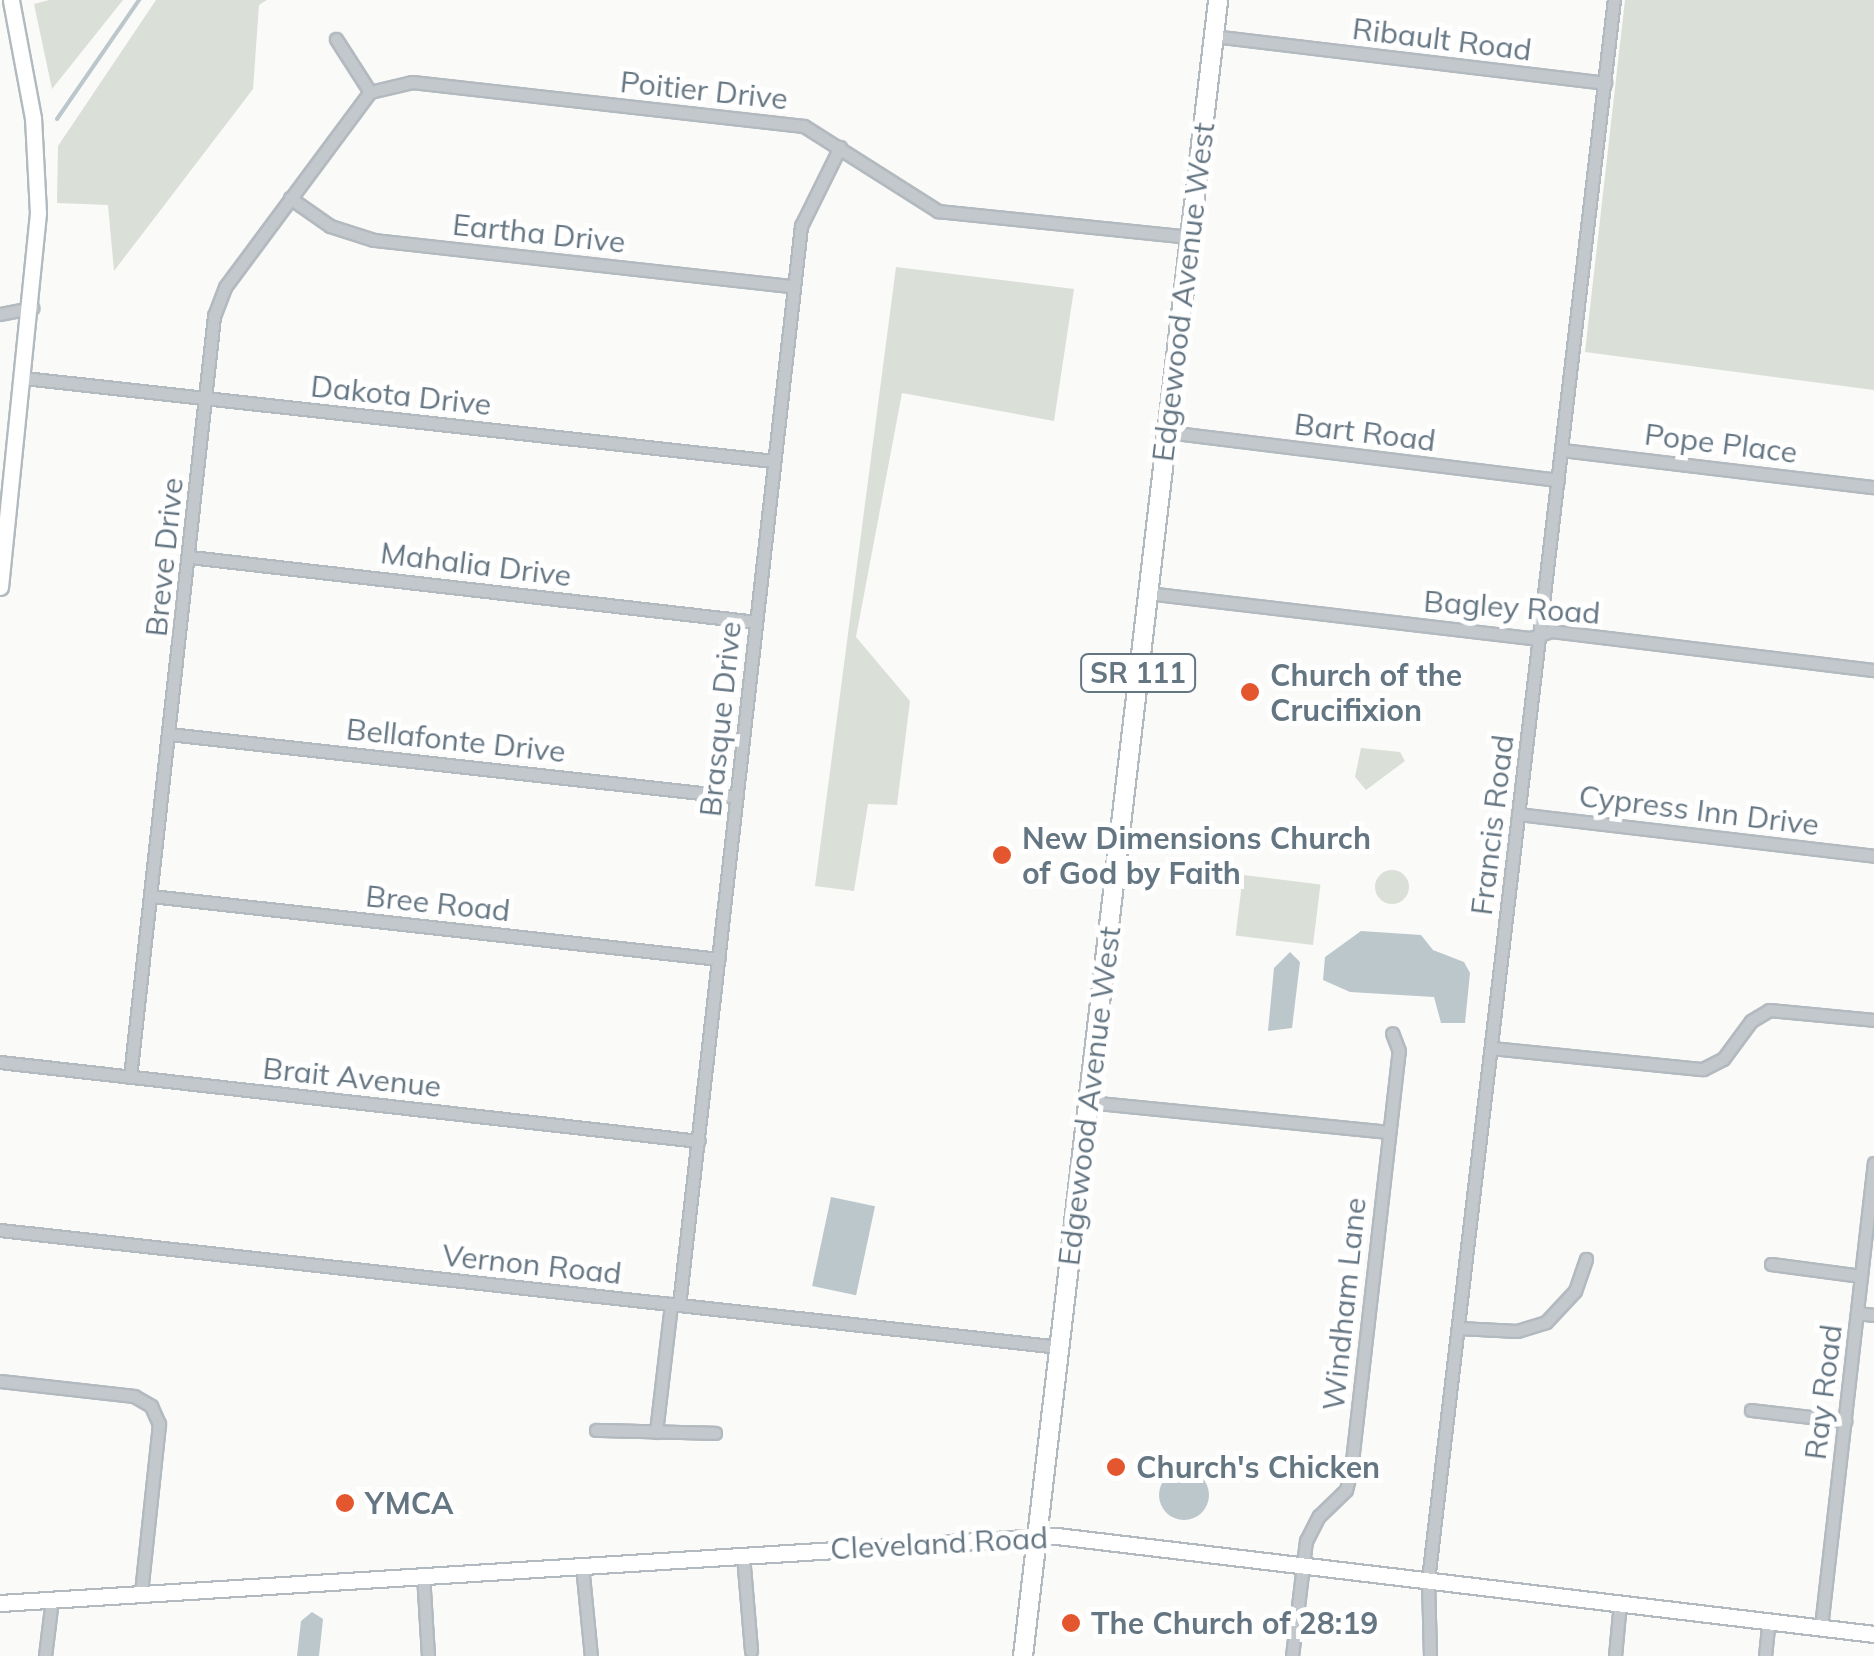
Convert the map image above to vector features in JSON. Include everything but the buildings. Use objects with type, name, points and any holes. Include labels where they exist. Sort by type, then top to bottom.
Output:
[{"type":"main road","name":"Edgewood Avenue West","points":[[1023,1656],[1218,0]]},
{"type":"street","name":"Francis Road","points":[[1430,1656],[1428,1580],[1614,0]]},
{"type":"street","points":[[0,587],[32,308],[38,212],[34,137],[7,4]]},
{"type":"street","name":"Ribault Road","points":[[1213,36],[1605,83]]},
{"type":"street","points":[[336,39],[370,92]]},
{"type":"street","name":"Poitier Drive","points":[[370,92],[412,82],[804,126],[938,211],[1190,237]]},
{"type":"street","name":"Breve Drive","points":[[130,1076],[218,301],[370,92]]},
{"type":"street","name":"Brasque Drive","points":[[656,1432],[699,1141],[794,286],[807,207],[840,147]]},
{"type":"street","name":"Eartha Drive","points":[[290,198],[330,226],[374,240],[794,286]]},
{"type":"street","points":[[0,314],[32,308]]},
{"type":"street","name":"Dakota Drive","points":[[24,378],[774,462]]},
{"type":"street","name":"Bart Road","points":[[1167,432],[1558,480]]},
{"type":"street","name":"Pope Place","points":[[1562,450],[1874,487]]},
{"type":"street","name":"Mahalia Drive","points":[[190,557],[756,622]]},
{"type":"street","name":"Bagley Road","points":[[1148,594],[1540,635],[1551,631],[1874,670]]},
{"type":"street","name":"Bellafonte Drive","points":[[169,734],[737,797]]},
{"type":"street","name":"Cypress Inn Drive","points":[[1518,814],[1874,856]]},
{"type":"street","name":"Bree Road","points":[[151,896],[719,959]]},
{"type":"street","points":[[1491,1048],[1702,1070],[1722,1059],[1751,1020],[1769,1010],[1874,1020]]},
{"type":"street","name":"Windham Lane","points":[[1292,1656],[1310,1531],[1346,1490],[1351,1470],[1398,1052],[1392,1033]]},
{"type":"street","name":"Brait Avenue","points":[[0,1062],[699,1141]]},
{"type":"street","points":[[1088,1102],[1389,1132]]},
{"type":"street","name":"Ray Road","points":[[1821,1627],[1874,1163]]},
{"type":"street","name":"Vernon Road","points":[[0,1230],[1059,1347]]},
{"type":"street","points":[[1459,1328],[1517,1332],[1546,1322],[1575,1291],[1586,1259]]},
{"type":"street","points":[[1771,1264],[1861,1276]]},
{"type":"street","points":[[1858,1313],[1874,1316]]},
{"type":"street","points":[[0,1381],[134,1396],[152,1406],[159,1424],[140,1592]]},
{"type":"street","points":[[1750,1410],[1845,1421]]},
{"type":"street","points":[[596,1430],[715,1433]]},
{"type":"street","name":"Cleveland Road","points":[[0,1602],[1038,1536],[1874,1634]]},
{"type":"street","points":[[742,1555],[750,1651]]},
{"type":"street","points":[[582,1565],[591,1656]]},
{"type":"street","points":[[423,1574],[428,1656]]},
{"type":"street","points":[[45,1656],[52,1599]]},
{"type":"street","points":[[1614,1656],[1620,1602]]},
{"type":"street","points":[[1766,1656],[1770,1620]]},
{"type":"shaded area","points":[[49,0],[123,0],[52,89],[34,4]]},
{"type":"shaded area","points":[[156,0],[267,0],[259,5],[253,89],[114,271],[108,205],[57,203],[58,146]]},
{"type":"shaded area","points":[[1625,0],[1874,0],[1874,390],[1585,352]]},
{"type":"shaded area","points":[[896,267],[1074,289],[1054,421],[902,393],[856,637],[910,701],[897,805],[868,804],[854,891],[815,886]]},
{"type":"shaded area","points":[[1361,748],[1400,752],[1405,761],[1366,790],[1355,777]]},
{"type":"shaded area","points":[[1392,870],[1404,875],[1409,887],[1404,899],[1392,904],[1380,899],[1375,887],[1380,875]]},
{"type":"shaded area","points":[[1243,875],[1320,885],[1313,945],[1236,936]]},
{"type":"shaded area","points":[[1361,931],[1421,935],[1433,950],[1464,962],[1470,973],[1465,1023],[1441,1023],[1434,997],[1350,992],[1323,980],[1325,957]]},
{"type":"shaded area","points":[[1290,952],[1300,962],[1292,1028],[1268,1031],[1274,968]]},
{"type":"shaded area","points":[[831,1197],[875,1206],[856,1295],[812,1286]]},
{"type":"shaded area","points":[[1184,1470],[1202,1477],[1209,1495],[1202,1513],[1184,1520],[1166,1513],[1159,1495],[1166,1477]]},
{"type":"shaded area","points":[[312,1612],[323,1619],[319,1656],[297,1656],[301,1621]]},
{"type":"waterway","points":[[57,119],[139,0]]},
{"type":"place","name":"Church of the Crucifixion","points":[[1250,692]]},
{"type":"place","name":"New Dimensions Church of God by Faith","points":[[1002,855]]},
{"type":"place","name":"Church's Chicken","points":[[1116,1467]]},
{"type":"place","name":"YMCA","points":[[345,1503]]},
{"type":"place","name":"The Church of 28:19","points":[[1071,1623]]}]
